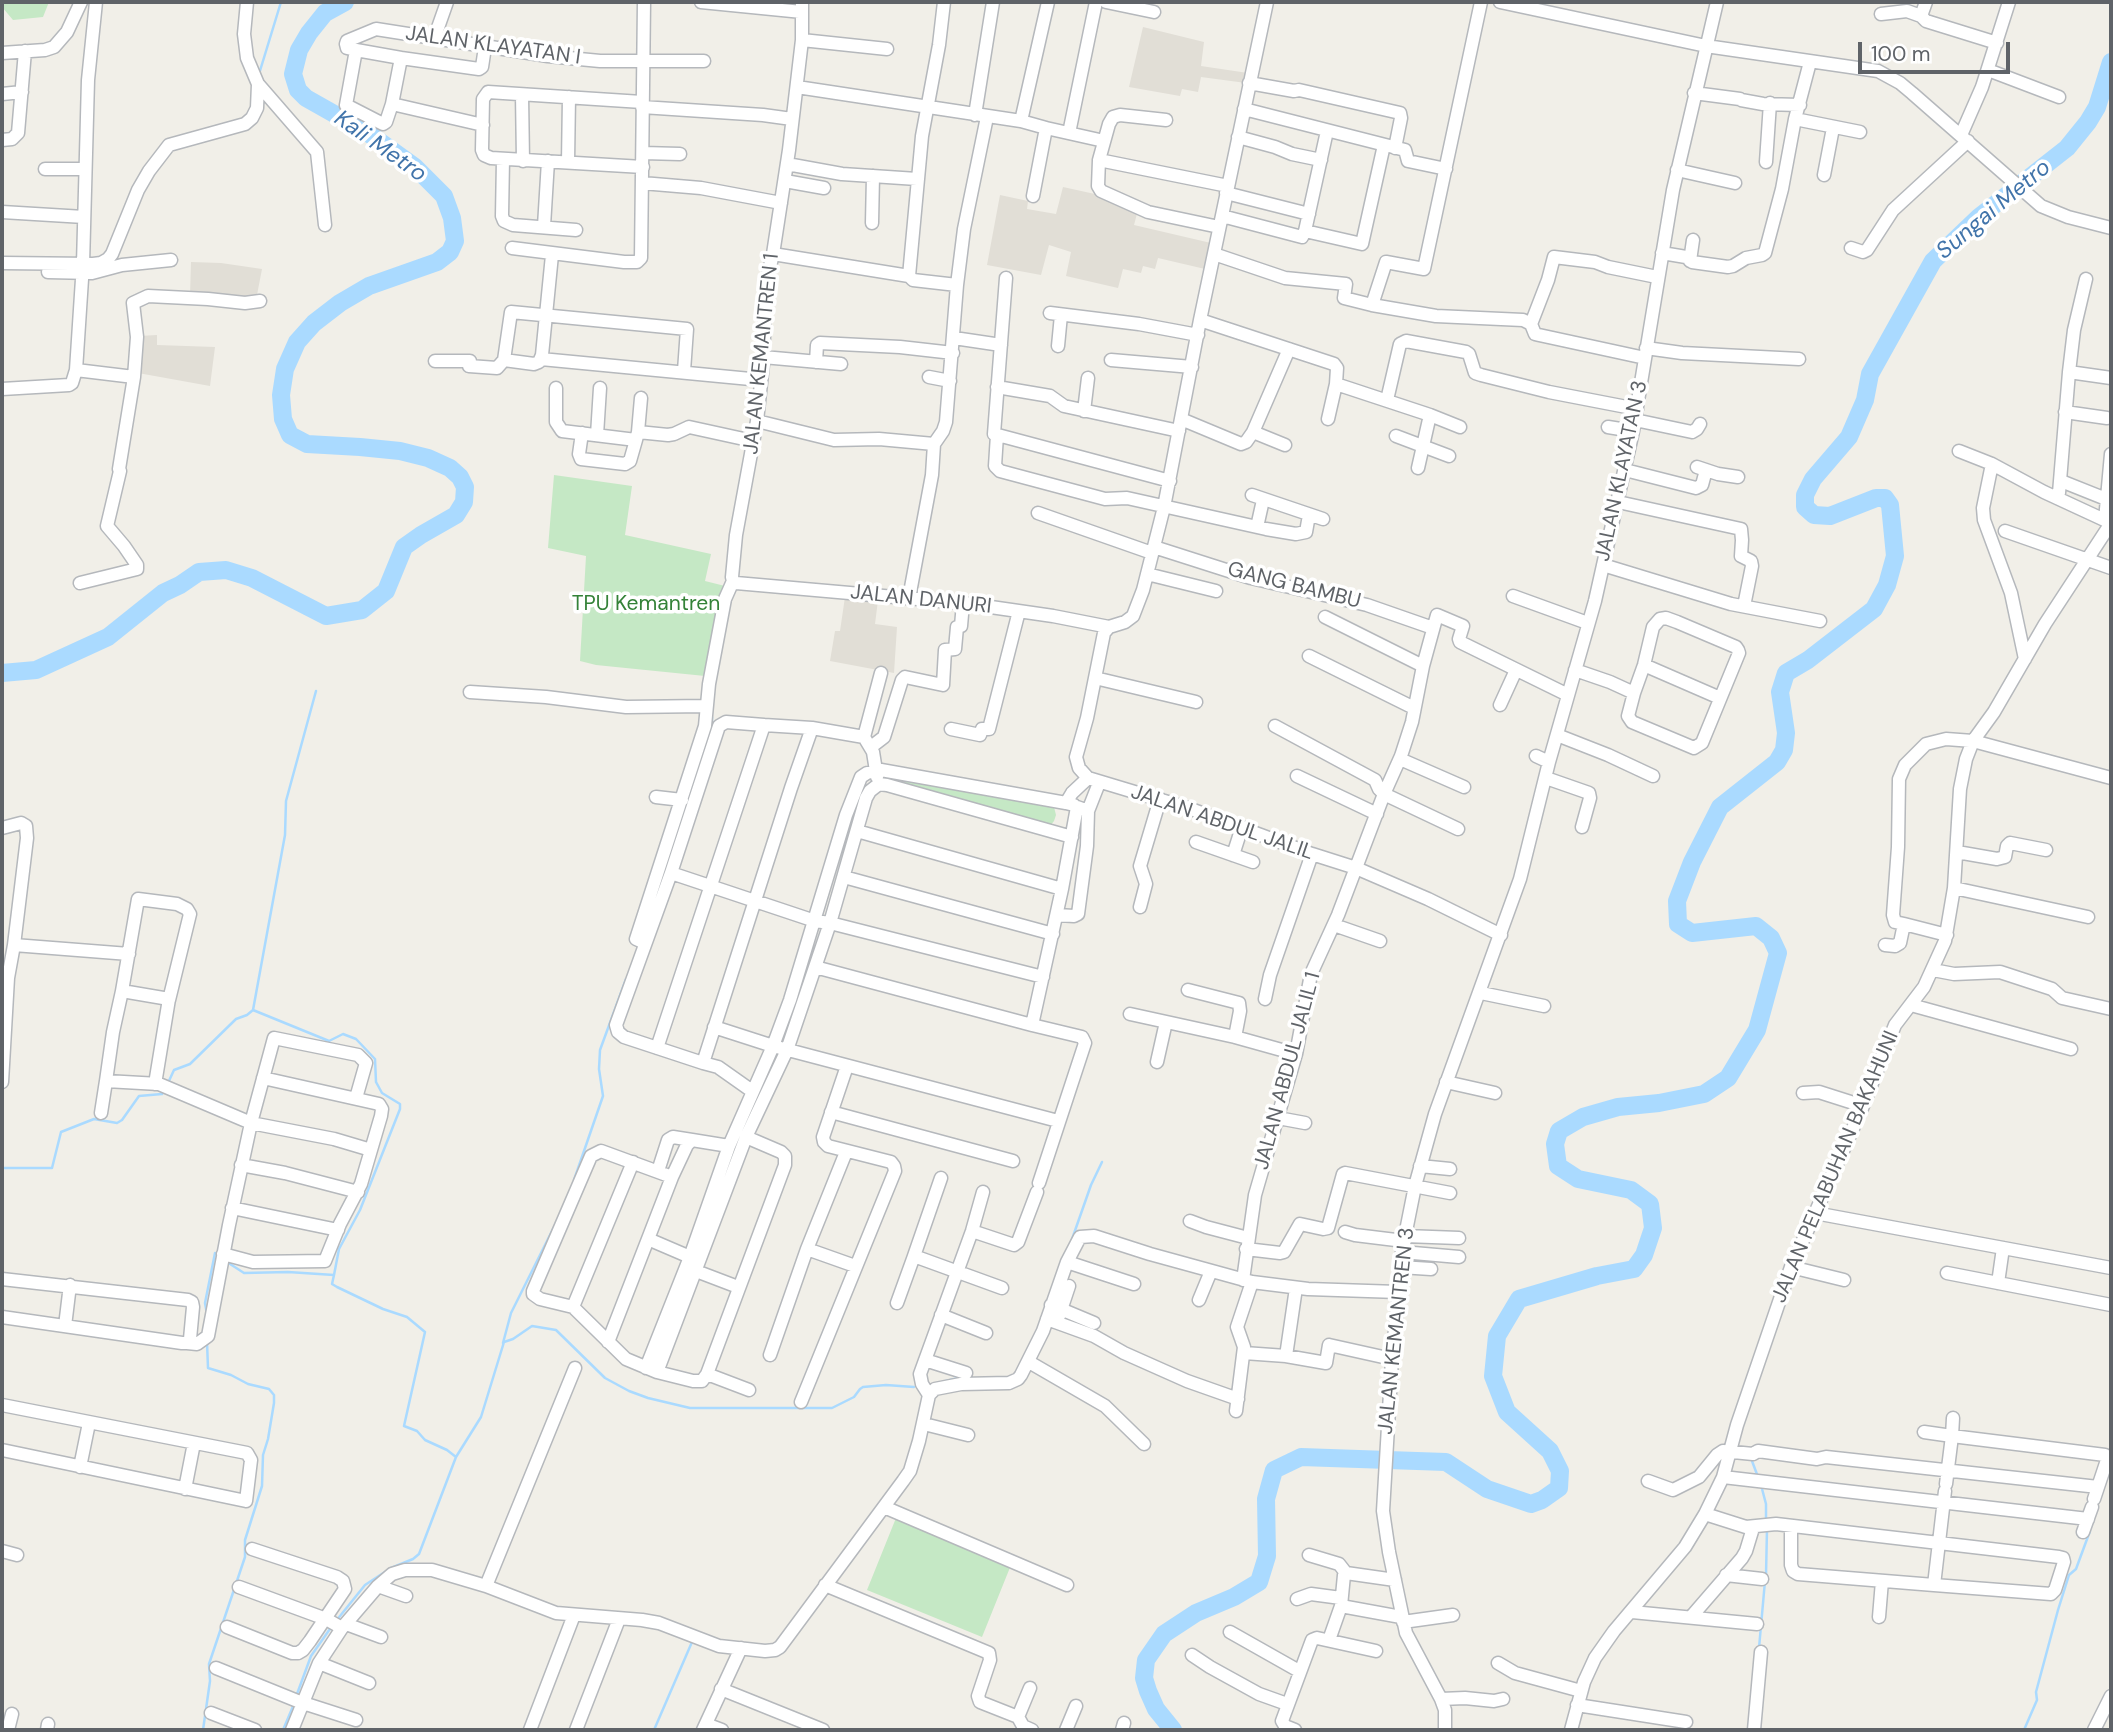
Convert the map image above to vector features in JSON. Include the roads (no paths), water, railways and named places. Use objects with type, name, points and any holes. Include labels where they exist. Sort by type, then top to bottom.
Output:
[{"type":"street","points":[[2,53],[50,49],[67,33],[82,2]]},
{"type":"street","points":[[2,389],[69,385],[76,370],[88,80],[96,2]]},
{"type":"street","points":[[247,2],[244,39],[247,58],[266,96],[317,152],[325,225]]},
{"type":"street","points":[[434,39],[447,2]]},
{"type":"street","points":[[512,248],[552,255],[637,262],[641,258],[644,2]]},
{"type":"street","points":[[701,2],[802,7]]},
{"type":"street","points":[[909,276],[917,179],[944,2]]},
{"type":"street","points":[[909,598],[932,475],[934,444],[946,422],[957,285],[981,116],[993,2]]},
{"type":"street","points":[[1021,121],[1048,2]]},
{"type":"street","points":[[1069,133],[1096,2]]},
{"type":"street","points":[[1106,2],[1154,12]]},
{"type":"street","points":[[1093,780],[1079,768],[1076,757],[1104,633],[1109,627],[1125,622],[1133,616],[1164,507],[1267,2]]},
{"type":"street","points":[[1372,305],[1386,262],[1424,269],[1481,2]]},
{"type":"street","points":[[1502,2],[1706,46],[1868,69],[1885,74],[1912,93],[2035,201],[2068,217],[2111,228]]},
{"type":"street","name":"JALAN KLAYATAN 3","points":[[1501,935],[1525,865],[1549,762],[1576,670],[1618,502],[1635,420],[1677,170],[1717,2]]},
{"type":"street","points":[[1921,16],[1926,2]]},
{"type":"street","points":[[1851,248],[1863,252],[1867,250],[1894,210],[1964,138],[2009,2]]},
{"type":"street","name":"JALAN KEMANTREN 1","points":[[642,942],[636,939],[705,726],[706,706],[725,599],[733,581],[736,535],[757,421],[766,283],[785,181],[802,40],[802,7]]},
{"type":"street","points":[[1881,14],[1907,11],[1931,23],[1997,43]]},
{"type":"street","name":"JALAN KLAYATAN I","points":[[351,45],[376,29],[548,56],[600,61],[704,61]]},
{"type":"street","points":[[802,40],[887,48]]},
{"type":"street","points":[[401,58],[386,122],[383,124],[346,105],[351,45],[401,58],[479,69],[482,67],[485,47]]},
{"type":"street","points":[[2,140],[15,137],[18,130],[24,51]]},
{"type":"street","points":[[1662,253],[1728,267],[1765,253],[1810,62]]},
{"type":"street","points":[[1988,70],[2059,97]]},
{"type":"street","points":[[1249,83],[1299,90],[1399,113],[1401,118],[1390,146],[1362,244],[1305,232]]},
{"type":"street","points":[[2,263],[82,269],[101,263],[112,254],[138,190],[169,145],[245,124],[257,108],[258,84]]},
{"type":"street","points":[[797,87],[1021,121],[1104,141]]},
{"type":"street","points":[[643,167],[487,158],[483,153],[482,125],[485,93],[492,91],[569,97],[792,119]]},
{"type":"street","points":[[2,94],[22,92]]},
{"type":"street","points":[[1695,93],[1763,104],[1800,105]]},
{"type":"street","points":[[522,95],[523,161]]},
{"type":"street","points":[[568,162],[569,97]]},
{"type":"street","points":[[1766,162],[1770,103]]},
{"type":"street","points":[[392,104],[482,125]]},
{"type":"street","points":[[1244,109],[1390,146],[1407,152],[1408,161],[1446,169]]},
{"type":"street","points":[[1166,120],[1116,115],[1110,120],[1099,160],[1098,186],[1101,191],[1148,212],[1302,237],[1327,131]]},
{"type":"street","points":[[1795,118],[1860,132]]},
{"type":"street","points":[[1033,196],[1046,128]]},
{"type":"street","points":[[1824,175],[1833,128]]},
{"type":"street","points":[[1238,137],[1321,160]]},
{"type":"street","points":[[643,153],[680,154]]},
{"type":"street","points":[[503,159],[504,221],[513,225],[576,230]]},
{"type":"street","points":[[1099,160],[1227,189],[1309,214]]},
{"type":"street","points":[[544,226],[548,161]]},
{"type":"street","points":[[787,164],[842,174],[917,179]]},
{"type":"street","points":[[45,169],[84,169]]},
{"type":"street","points":[[1677,170],[1735,183]]},
{"type":"street","points":[[872,223],[873,176]]},
{"type":"street","points":[[785,181],[824,188]]},
{"type":"street","points":[[642,183],[701,188],[781,203]]},
{"type":"street","points":[[2,212],[84,217]]},
{"type":"street","points":[[1690,261],[1693,240]]},
{"type":"street","points":[[773,254],[909,276],[914,280],[957,285]]},
{"type":"street","points":[[1214,254],[1285,278],[1346,284],[1344,298],[1372,305],[1436,316],[1518,319],[1531,324]]},
{"type":"street","points":[[541,359],[552,255]]},
{"type":"street","points":[[1657,277],[1595,262],[1554,257],[1531,324],[1535,334],[1646,353],[1799,359]]},
{"type":"street","points":[[2,270],[82,269],[171,260]]},
{"type":"street","points":[[1006,278],[993,432],[1170,481]]},
{"type":"street","points":[[2086,279],[2074,330],[2060,487],[2109,500]]},
{"type":"street","points":[[80,583],[137,569],[124,546],[107,526],[120,471],[134,376],[137,337],[132,306],[135,301],[148,296],[246,303],[260,301]]},
{"type":"street","points":[[435,361],[498,368],[504,360],[510,313],[687,329],[684,371]]},
{"type":"street","points":[[1058,346],[1056,314],[1198,334]]},
{"type":"street","points":[[1200,320],[1334,364],[1337,368],[1336,384],[1328,419]]},
{"type":"street","points":[[954,338],[1001,345]]},
{"type":"street","points":[[1387,400],[1400,344],[1406,341],[1466,352],[1475,373],[1549,392],[1635,420],[1692,432],[1700,424]]},
{"type":"street","points":[[816,362],[817,345],[820,343],[953,353]]},
{"type":"street","points":[[998,387],[1050,396],[1064,406],[1084,411],[1180,425],[1241,444],[1246,442],[1253,432],[1289,349]]},
{"type":"street","points":[[763,357],[841,364]]},
{"type":"street","points":[[504,360],[534,364],[541,359],[761,380]]},
{"type":"street","points":[[1111,360],[1192,367]]},
{"type":"street","points":[[76,370],[134,376]]},
{"type":"street","points":[[2069,372],[2111,378]]},
{"type":"street","points":[[929,377],[950,381]]},
{"type":"street","points":[[1084,411],[1088,378]]},
{"type":"street","points":[[1336,384],[1460,427]]},
{"type":"street","points":[[556,388],[556,422],[562,431],[637,436],[674,434],[689,427],[753,441]]},
{"type":"street","points":[[597,435],[600,388]]},
{"type":"street","points":[[582,433],[579,454],[581,459],[628,464],[637,436],[641,398]]},
{"type":"street","points":[[2065,412],[2107,418]]},
{"type":"street","points":[[1418,468],[1430,415]]},
{"type":"street","points":[[1608,427],[1635,420]]},
{"type":"street","points":[[757,421],[834,440],[879,439],[934,444]]},
{"type":"street","points":[[1253,432],[1285,444]]},
{"type":"street","points":[[997,435],[995,466],[1005,474],[1022,476],[1105,499],[1127,498],[1301,534],[1306,532],[1309,515]]},
{"type":"street","points":[[1396,436],[1449,456]]},
{"type":"street","points":[[1959,451],[1992,464],[2043,492],[2108,522],[2111,454]]},
{"type":"street","points":[[1992,464],[1983,508],[1984,520],[2011,593],[2025,659]]},
{"type":"street","points":[[1625,470],[1696,488],[1702,485],[1702,468],[1738,477]]},
{"type":"street","points":[[1257,527],[1257,498],[1323,519]]},
{"type":"street","points":[[1618,502],[1741,529],[1741,556],[1751,561],[1752,566],[1744,606]]},
{"type":"street","name":"GANG BAMBU","points":[[1038,513],[1251,578],[1367,605],[1433,628]]},
{"type":"street","name":"JALAN PELABUHAN BAKAHUNI","points":[[1571,1730],[1581,1691],[1595,1658],[1614,1631],[1685,1547],[1723,1477],[1737,1425],[1791,1267],[1863,1106],[1895,1025],[1933,970],[1947,935],[1954,888],[1960,789],[1973,740],[1994,712],[2088,561],[2108,522]]},
{"type":"street","points":[[2005,531],[2111,568]]},
{"type":"street","points":[[1603,565],[1720,601],[1820,621]]},
{"type":"street","points":[[1147,574],[1216,591]]},
{"type":"street","name":"JALAN DANURI","points":[[733,581],[963,603],[1109,627]]},
{"type":"street","points":[[1513,596],[1582,621]]},
{"type":"street","points":[[752,1091],[718,1067],[624,1037],[618,1032],[616,1025],[642,942],[671,873],[719,726],[726,722],[812,728],[868,742],[884,737],[905,677],[943,685],[945,649],[956,649],[957,627],[961,626],[963,603]]},
{"type":"street","points":[[951,729],[980,735],[983,729],[989,729],[1019,611]]},
{"type":"street","points":[[1433,628],[1437,614],[1463,626],[1459,641],[1568,695]]},
{"type":"street","points":[[1325,617],[1423,666]]},
{"type":"street","points":[[1660,619],[1677,622],[1736,647],[1739,653],[1702,743],[1694,748],[1632,722],[1628,716],[1634,694],[1653,627],[1660,619]]},
{"type":"street","name":"JALAN ABDUL JALIL 1","points":[[1054,1313],[1124,1353],[1237,1405],[1244,1353],[1243,1341],[1237,1327],[1247,1281],[1247,1243],[1257,1185],[1296,1054],[1311,974],[1334,925],[1384,794],[1400,760],[1433,628]]},
{"type":"street","points":[[1309,656],[1414,709]]},
{"type":"street","points":[[1644,665],[1720,698]]},
{"type":"street","points":[[1500,705],[1516,670]]},
{"type":"street","points":[[1576,670],[1634,694]]},
{"type":"street","points":[[879,784],[868,742],[881,673]]},
{"type":"street","points":[[1095,678],[1196,702]]},
{"type":"street","points":[[470,692],[626,706],[706,706]]},
{"type":"street","points":[[657,1048],[764,725]]},
{"type":"street","points":[[1275,726],[1375,780],[1384,794],[1458,829]]},
{"type":"street","points":[[702,1063],[812,728]]},
{"type":"street","points":[[1557,735],[1653,776]]},
{"type":"street","points":[[1947,935],[1895,922],[1893,915],[1899,779],[1905,765],[1926,744],[1945,738],[1973,740],[2111,778]]},
{"type":"street","points":[[1536,756],[1549,762]]},
{"type":"street","points":[[1400,760],[1464,786]]},
{"type":"street","points":[[651,1370],[695,1263],[745,1128],[787,1050],[815,921],[846,814],[862,777],[874,770],[1077,807]]},
{"type":"street","points":[[1297,776],[1377,814]]},
{"type":"street","points":[[1546,778],[1589,793],[1582,827]]},
{"type":"street","points":[[1032,1025],[1057,915],[1077,807],[1093,780]]},
{"type":"street","points":[[1057,915],[1078,914],[1087,846],[1072,793],[1093,780]]},
{"type":"street","name":"JALAN ABDUL JALIL","points":[[1093,780],[1160,799],[1356,868],[1501,935]]},
{"type":"street","points":[[695,1263],[729,1146],[745,1128],[752,1091],[815,967],[870,791],[879,784],[887,785],[1072,837]]},
{"type":"street","points":[[656,797],[682,800]]},
{"type":"street","points":[[1140,907],[1146,884],[1140,866],[1160,799]]},
{"type":"street","points":[[2,828],[21,823],[26,826],[27,838],[14,945],[5,978],[2,1082]]},
{"type":"street","points":[[1233,855],[1242,827]]},
{"type":"street","points":[[857,831],[1062,889]]},
{"type":"street","points":[[1196,842],[1253,862]]},
{"type":"street","points":[[1957,852],[1997,859],[2005,857],[2010,844],[2046,850]]},
{"type":"street","points":[[1265,999],[1270,975],[1312,854]]},
{"type":"street","points":[[671,873],[815,921],[1043,977]]},
{"type":"street","points":[[844,877],[1053,934]]},
{"type":"street","points":[[1954,888],[2088,916]]},
{"type":"street","points":[[102,1113],[113,1032],[138,899],[177,904],[187,909],[190,915],[169,1000],[155,1084]]},
{"type":"street","points":[[1885,945],[1900,943],[1904,924]]},
{"type":"street","points":[[1334,925],[1380,941]]},
{"type":"street","name":"JALAN KEMANTREN 3","points":[[1445,1730],[1446,1719],[1441,1699],[1411,1645],[1402,1619],[1385,1527],[1383,1498],[1387,1425],[1400,1267],[1415,1186],[1446,1082],[1501,935]]},
{"type":"street","points":[[14,945],[129,954]]},
{"type":"street","points":[[815,967],[1082,1037],[1085,1040],[1018,1242],[1014,1245],[972,1231]]},
{"type":"street","points":[[1933,970],[1954,974],[2000,972],[2052,989],[2062,998],[2111,1009]]},
{"type":"street","points":[[1188,990],[1239,1003],[1236,1037]]},
{"type":"street","points":[[122,991],[169,1000]]},
{"type":"street","points":[[1480,993],[1544,1006]]},
{"type":"street","points":[[1911,1005],[2071,1049]]},
{"type":"street","points":[[1130,1014],[1236,1037],[1296,1054]]},
{"type":"street","points":[[1157,1062],[1166,1022]]},
{"type":"street","points":[[715,1027],[787,1050],[1058,1121]]},
{"type":"street","points":[[2,1317],[197,1344],[208,1336],[241,1165],[274,1038],[358,1055],[366,1063],[356,1098]]},
{"type":"street","points":[[801,1402],[895,1171],[891,1162],[846,1152],[824,1142],[823,1137],[847,1066]]},
{"type":"street","points":[[223,1254],[253,1262],[325,1261],[358,1192],[382,1109],[379,1104],[356,1098],[262,1078]]},
{"type":"street","points":[[106,1081],[155,1084],[173,1089],[251,1123],[334,1139],[372,1150]]},
{"type":"street","points":[[1446,1082],[1495,1093]]},
{"type":"street","points":[[1803,1093],[1819,1092],[1863,1106]]},
{"type":"street","points":[[831,1112],[1013,1161]]},
{"type":"street","points":[[1278,1118],[1305,1123]]},
{"type":"street","points":[[672,1177],[601,1150],[591,1156],[533,1294],[540,1299],[573,1307],[626,1359],[651,1370],[702,1381],[707,1374],[785,1165],[785,1156],[781,1152],[745,1128]]},
{"type":"street","points":[[658,1171],[668,1140],[673,1137],[729,1146]]},
{"type":"street","points":[[608,1342],[672,1177],[692,1140]]},
{"type":"street","points":[[770,1355],[807,1249],[846,1152]]},
{"type":"street","points":[[573,1307],[633,1162]]},
{"type":"street","points":[[241,1165],[358,1192]]},
{"type":"street","points":[[1420,1166],[1450,1169]]},
{"type":"street","points":[[1190,1221],[1280,1253],[1284,1252],[1300,1224],[1328,1228],[1345,1173],[1450,1193]]},
{"type":"street","points":[[897,1303],[941,1178]]},
{"type":"street","points":[[929,1395],[920,1379],[925,1360],[984,1192]]},
{"type":"street","points":[[232,1208],[338,1230]]},
{"type":"street","points":[[1815,1213],[2111,1268]]},
{"type":"street","points":[[1345,1232],[1459,1257]]},
{"type":"street","points":[[1054,1313],[1068,1262],[1080,1237],[1087,1235],[1247,1281],[1296,1288],[1398,1292]]},
{"type":"street","points":[[1404,1243],[1459,1238]]},
{"type":"street","points":[[648,1239],[738,1287]]},
{"type":"street","points":[[1998,1283],[2003,1248]]},
{"type":"street","points":[[807,1249],[855,1266]]},
{"type":"street","points":[[914,1256],[1002,1288]]},
{"type":"street","points":[[1068,1262],[1134,1284]]},
{"type":"street","points":[[1400,1267],[1431,1269]]},
{"type":"street","points":[[1791,1267],[1844,1280]]},
{"type":"street","points":[[1199,1300],[1211,1271]]},
{"type":"street","points":[[1947,1272],[2111,1305]]},
{"type":"street","points":[[2,1279],[188,1300],[193,1307],[190,1339],[187,1343]]},
{"type":"street","points":[[65,1326],[70,1285]]},
{"type":"street","points":[[227,1627],[298,1653],[337,1624],[392,1574],[416,1569],[432,1570],[486,1586],[550,1611],[659,1623],[719,1646],[770,1651],[780,1647],[910,1471],[929,1395],[935,1389],[950,1385],[1009,1384],[1018,1379],[1069,1286]]},
{"type":"street","points":[[1286,1356],[1296,1288]]},
{"type":"street","points":[[1054,1313],[1094,1323]]},
{"type":"street","points":[[941,1315],[986,1333]]},
{"type":"street","points":[[1244,1353],[1286,1356],[1326,1363],[1329,1345],[1392,1359]]},
{"type":"street","points":[[925,1360],[965,1373]]},
{"type":"street","points":[[1029,1362],[1105,1406],[1144,1444]]},
{"type":"street","points":[[486,1586],[575,1368]]},
{"type":"street","points":[[707,1374],[749,1390]]},
{"type":"street","points":[[2,1405],[247,1453],[251,1460],[246,1501],[2,1450]]},
{"type":"street","points":[[1934,1585],[1953,1418]]},
{"type":"street","points":[[80,1467],[89,1423]]},
{"type":"street","points":[[923,1424],[968,1435]]},
{"type":"street","points":[[1924,1432],[2105,1455],[2107,1460],[2083,1532]]},
{"type":"street","points":[[185,1489],[194,1443]]},
{"type":"street","points":[[1648,1481],[1669,1490],[1677,1489],[1699,1477],[1723,1451],[1753,1454],[1758,1451],[1816,1459],[1826,1457],[1946,1487],[2093,1503]]},
{"type":"street","points":[[1723,1477],[1946,1487],[2093,1503]]},
{"type":"street","points":[[884,1507],[1067,1585]]},
{"type":"street","points":[[1705,1514],[1753,1528],[1768,1525],[1791,1526],[1938,1542],[2059,1556],[2064,1562],[2055,1590],[2051,1594],[1798,1574],[1793,1571],[1791,1565],[1791,1526]]},
{"type":"street","points":[[1691,1617],[1746,1551],[1753,1528]]},
{"type":"street","points":[[252,1549],[337,1577],[343,1581],[345,1590],[337,1624],[298,1701],[292,1730]]},
{"type":"street","points":[[2,1551],[17,1555]]},
{"type":"street","points":[[1309,1555],[1339,1564],[1346,1573],[1395,1580]]},
{"type":"street","points":[[1329,1640],[1341,1602],[1346,1573]]},
{"type":"street","points":[[1726,1575],[1762,1579]]},
{"type":"street","points":[[1879,1617],[1882,1581]]},
{"type":"street","points":[[825,1585],[989,1653],[990,1660],[978,1699],[982,1704],[1018,1717],[1023,1726],[1032,1730]]},
{"type":"street","points":[[377,1586],[406,1596]]},
{"type":"street","points":[[239,1587],[337,1624],[381,1637]]},
{"type":"street","points":[[1297,1598],[1311,1594],[1402,1619],[1453,1615]]},
{"type":"street","points":[[1632,1612],[1757,1624]]},
{"type":"street","points":[[530,1730],[575,1615]]},
{"type":"street","points":[[576,1730],[619,1619]]},
{"type":"street","points":[[1230,1632],[1299,1671]]},
{"type":"street","points":[[1295,1730],[1283,1724],[1287,1704],[1312,1640],[1329,1640],[1377,1651]]},
{"type":"street","points":[[722,1730],[704,1727],[741,1648]]},
{"type":"street","points":[[1754,1730],[1760,1652]]},
{"type":"street","points":[[1192,1655],[1259,1694],[1287,1704]]},
{"type":"street","points":[[319,1663],[369,1683]]},
{"type":"street","points":[[1498,1663],[1515,1673],[1581,1691]]},
{"type":"street","points":[[216,1668],[298,1701],[356,1720]]},
{"type":"street","points":[[1018,1717],[1030,1688]]},
{"type":"street","points":[[721,1689],[823,1730]]},
{"type":"street","points":[[2094,1730],[2111,1696]]},
{"type":"street","points":[[1441,1699],[1503,1699]]},
{"type":"street","points":[[1066,1730],[1076,1706]]},
{"type":"street","points":[[1577,1706],[1686,1722]]},
{"type":"street","points":[[211,1713],[255,1730]]},
{"type":"street","points":[[8,1730],[12,1714]]},
{"type":"waterway","points":[[259,74],[281,2]]},
{"type":"waterway","name":"Kali Metro","points":[[2,673],[36,670],[108,637],[163,593],[199,572],[226,570],[252,578],[326,616],[362,610],[386,591],[404,547],[456,515],[464,502],[465,487],[460,477],[450,468],[428,458],[400,451],[307,444],[290,435],[283,419],[281,395],[285,369],[297,342],[314,323],[369,286],[437,262],[450,252],[455,241],[452,218],[444,196],[415,167],[368,133],[306,98],[298,90],[293,74],[299,50],[325,13],[345,2]]},
{"type":"waterway","name":"Sungai Metro","points":[[1173,1730],[1156,1709],[1148,1691],[1144,1678],[1146,1660],[1164,1634],[1196,1613],[1234,1597],[1259,1582],[1267,1556],[1266,1499],[1274,1470],[1301,1457],[1446,1462],[1487,1489],[1531,1504],[1559,1488],[1560,1471],[1550,1451],[1507,1412],[1493,1376],[1497,1336],[1519,1299],[1597,1276],[1634,1269],[1644,1255],[1653,1228],[1650,1204],[1631,1190],[1578,1179],[1558,1166],[1555,1144],[1559,1131],[1583,1117],[1618,1107],[1659,1103],[1704,1094],[1728,1078],[1757,1030],[1778,953],[1771,938],[1756,926],[1692,933],[1678,924],[1677,901],[1692,862],[1720,807],[1777,762],[1784,750],[1786,733],[1780,692],[1786,673],[1808,660],[1874,609],[1887,585],[1895,556],[1890,505],[1885,498],[1876,498],[1830,516],[1814,515],[1805,507],[1805,495],[1813,479],[1849,437],[1865,400],[1870,374],[1933,261],[1979,217],[2067,148],[2097,107],[2111,62]]},
{"type":"waterway","points":[[227,1262],[244,1273],[334,1275],[339,1249],[360,1210],[400,1109],[400,1104],[382,1093],[376,1082],[375,1059],[356,1039],[343,1034],[329,1041],[253,1010],[285,835],[286,801],[316,691]]},
{"type":"waterway","points":[[709,738],[712,717]]},
{"type":"waterway","points":[[682,818],[690,794]]},
{"type":"waterway","points":[[574,1180],[603,1096],[599,1069],[600,1050],[626,979]]},
{"type":"waterway","points":[[168,1083],[174,1070],[190,1064],[236,1019],[253,1010]]},
{"type":"waterway","points":[[2,1168],[52,1168],[61,1132],[94,1119],[117,1123],[139,1096],[162,1094],[165,1089]]},
{"type":"waterway","points":[[1071,1242],[1102,1162]]},
{"type":"waterway","points":[[503,1343],[511,1313],[557,1221]]},
{"type":"waterway","points":[[207,1314],[205,1303],[215,1253],[219,1256]]},
{"type":"waterway","points":[[334,1275],[332,1284],[383,1309],[407,1317],[425,1332],[404,1426],[417,1431],[425,1440],[456,1457]]},
{"type":"waterway","points":[[336,1621],[365,1585],[419,1554],[456,1457],[481,1417],[504,1342],[532,1326],[556,1330],[605,1378],[629,1391],[690,1408],[832,1408],[854,1397],[863,1387],[914,1387]]},
{"type":"waterway","points":[[203,1730],[210,1681],[209,1664],[245,1557],[245,1540],[262,1486],[263,1455],[274,1403],[274,1395],[269,1389],[248,1384],[208,1368],[207,1342]]},
{"type":"waterway","points":[[942,1382],[962,1377]]},
{"type":"waterway","points":[[1752,1461],[1758,1477]]},
{"type":"waterway","points":[[1761,1485],[1766,1518]]},
{"type":"waterway","points":[[1766,1575],[1767,1529]]},
{"type":"waterway","points":[[2024,1730],[2037,1700],[2036,1692],[2069,1575],[2076,1569],[2090,1531]]},
{"type":"waterway","points":[[1759,1648],[1765,1581]]},
{"type":"waterway","points":[[297,1694],[311,1656],[332,1626]]},
{"type":"waterway","points":[[654,1730],[692,1642]]},
{"type":"waterway","points":[[283,1730],[294,1704]]},
{"type":"park label","name":"TPU Kemantren","points":[[646,604]]}]
